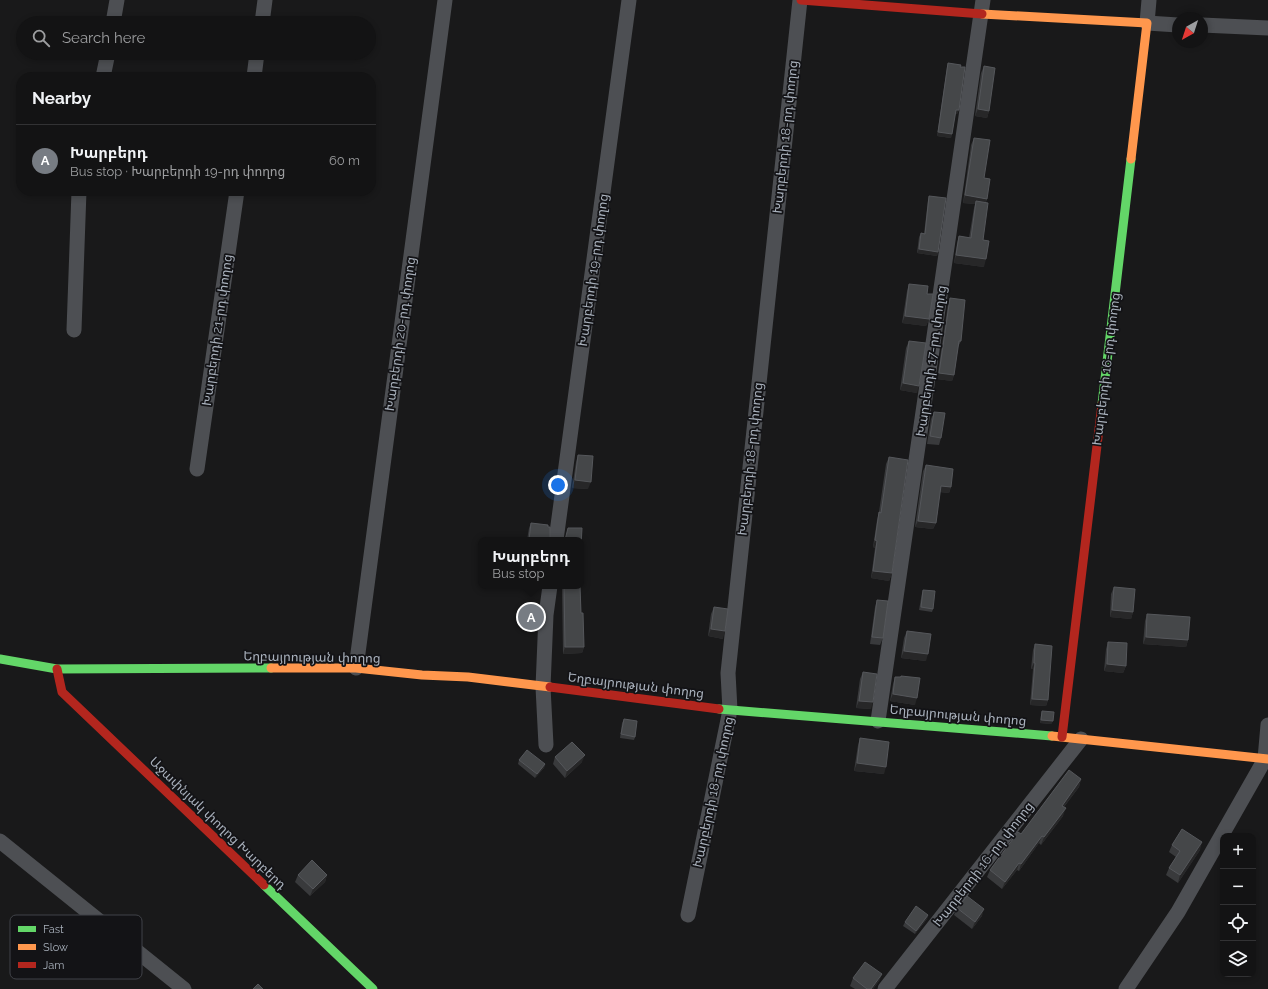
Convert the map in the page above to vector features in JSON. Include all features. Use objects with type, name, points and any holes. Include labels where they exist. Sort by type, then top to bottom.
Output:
[{"type":"street","points":[[114,16],[117,0]]},
{"type":"street","points":[[263,16],[265,0]]},
{"type":"street","name":"Խարբերդի 20-րդ փողոց","points":[[356,668],[445,0]]},
{"type":"street","name":"Խարբերդի 19-րդ փողոց","points":[[556,537],[629,0]]},
{"type":"street","points":[[800,0],[982,7],[1146,23],[1172,24]]},
{"type":"street","name":"Խարբերդի 18-րդ փողոց","points":[[688,915],[730,710],[728,673],[800,0]]},
{"type":"street","name":"Խարբերդի 16-րդ փողոց","points":[[1062,737],[1149,0]]},
{"type":"street","name":"Խարբերդի 17-րդ փողոց","points":[[878,721],[982,7]]},
{"type":"street","points":[[1208,26],[1268,28]]},
{"type":"street","points":[[104,72],[107,60]]},
{"type":"street","points":[[255,72],[256,60]]},
{"type":"street","points":[[74,330],[79,196]]},
{"type":"street","name":"Խարբերդի 21-րդ փողոց","points":[[197,470],[237,196]]},
{"type":"street","points":[[546,745],[543,688],[546,615],[550,589]]},
{"type":"street","name":"Եղբայրության փողոց","points":[[0,659],[57,669],[356,668],[422,675],[468,677],[543,688],[730,710],[1062,737],[1267,759]]},
{"type":"street","name":"Աջափնյակ փողոց Խարբերդ","points":[[57,669],[62,692],[372,989]]},
{"type":"street","points":[[1126,989],[1178,912],[1267,759],[1268,725]]},
{"type":"street","name":"Խարբերդի 16-րդ փողոց","points":[[885,989],[1081,739]]},
{"type":"street","points":[[0,841],[92,915]]},
{"type":"street","points":[[142,955],[184,989]]},
{"type":"building","points":[[948,63],[965,67],[959,110],[956,110],[952,134],[938,132]]},
{"type":"building","points":[[984,66],[995,68],[989,111],[978,109]]},
{"type":"building","points":[[974,138],[990,140],[984,178],[990,179],[987,199],[965,195]]},
{"type":"building","points":[[929,196],[946,198],[938,252],[919,249],[921,233],[925,234]]},
{"type":"building","points":[[976,201],[988,203],[983,240],[989,241],[986,259],[956,255],[959,236],[971,238]]},
{"type":"building","points":[[909,284],[928,286],[927,294],[933,294],[929,319],[905,316]]},
{"type":"building","points":[[950,298],[965,300],[961,341],[959,341],[954,375],[939,373]]},
{"type":"building","points":[[909,341],[926,343],[919,386],[903,383]]},
{"type":"building","points":[[934,412],[945,413],[941,438],[930,436]]},
{"type":"building","points":[[578,455],[593,456],[591,482],[575,480]]},
{"type":"building","points":[[889,457],[908,460],[892,573],[873,571],[877,541],[875,540],[879,512],[881,513]]},
{"type":"building","points":[[926,465],[953,469],[951,487],[941,486],[936,523],[918,521]]},
{"type":"building","points":[[531,523],[548,525],[548,527],[550,527],[550,537],[529,537]]},
{"type":"building","points":[[568,528],[582,528],[582,537],[566,537]]},
{"type":"building","points":[[1114,587],[1135,589],[1133,612],[1112,610]]},
{"type":"building","points":[[564,589],[580,589],[581,613],[583,613],[584,647],[565,647]]},
{"type":"building","points":[[923,590],[935,591],[933,609],[921,607]]},
{"type":"building","points":[[877,600],[888,601],[883,638],[872,637]]},
{"type":"building","points":[[714,607],[728,609],[725,631],[711,629]]},
{"type":"building","points":[[1147,614],[1190,617],[1188,640],[1146,637]]},
{"type":"building","points":[[907,631],[931,634],[928,654],[904,651]]},
{"type":"building","points":[[1108,642],[1127,643],[1126,666],[1107,664]]},
{"type":"building","points":[[1035,644],[1052,646],[1048,700],[1032,699]]},
{"type":"building","points":[[863,672],[877,674],[873,702],[859,701]]},
{"type":"building","points":[[901,676],[920,678],[917,698],[893,694],[895,677]]},
{"type":"building","points":[[1042,711],[1054,712],[1053,721],[1041,720]]},
{"type":"building","points":[[624,719],[637,721],[635,737],[621,734]]},
{"type":"building","points":[[860,738],[889,742],[886,767],[857,763]]},
{"type":"building","points":[[572,742],[585,755],[567,771],[555,757]]},
{"type":"building","points":[[527,750],[545,764],[537,774],[519,760]]},
{"type":"building","points":[[1069,770],[1081,779],[1062,806],[1066,808],[1044,837],[1042,836],[1005,882],[990,870],[1018,832],[1021,834]]},
{"type":"building","points":[[1182,829],[1202,842],[1180,875],[1169,868],[1180,851],[1172,845]]},
{"type":"building","points":[[312,860],[327,875],[313,889],[298,875]]},
{"type":"building","points":[[967,896],[984,909],[975,922],[957,908]]},
{"type":"building","points":[[916,906],[928,915],[916,931],[905,922]]},
{"type":"building","points":[[865,962],[882,974],[871,989],[867,989],[853,978]]},
{"type":"building","points":[[258,984],[263,989],[253,989]]},
{"type":"traffic: fast","points":[[1102,404],[1131,159]]},
{"type":"traffic: fast","points":[[0,659],[57,669],[271,668]]},
{"type":"traffic: fast","points":[[719,709],[1052,736]]},
{"type":"traffic: fast","points":[[264,885],[373,989]]},
{"type":"traffic: slow","points":[[982,14],[1147,23],[1131,159]]},
{"type":"traffic: slow","points":[[271,668],[356,668],[422,675],[468,677],[550,687]]},
{"type":"traffic: slow","points":[[1052,736],[1268,759]]},
{"type":"traffic: jam","points":[[801,0],[982,14]]},
{"type":"traffic: jam","points":[[1062,737],[1102,404]]},
{"type":"traffic: jam","points":[[57,669],[62,692],[264,885]]},
{"type":"traffic: jam","points":[[550,687],[719,709]]},
{"type":"place","name":"Խարբերդ","points":[[531,617]]}]
